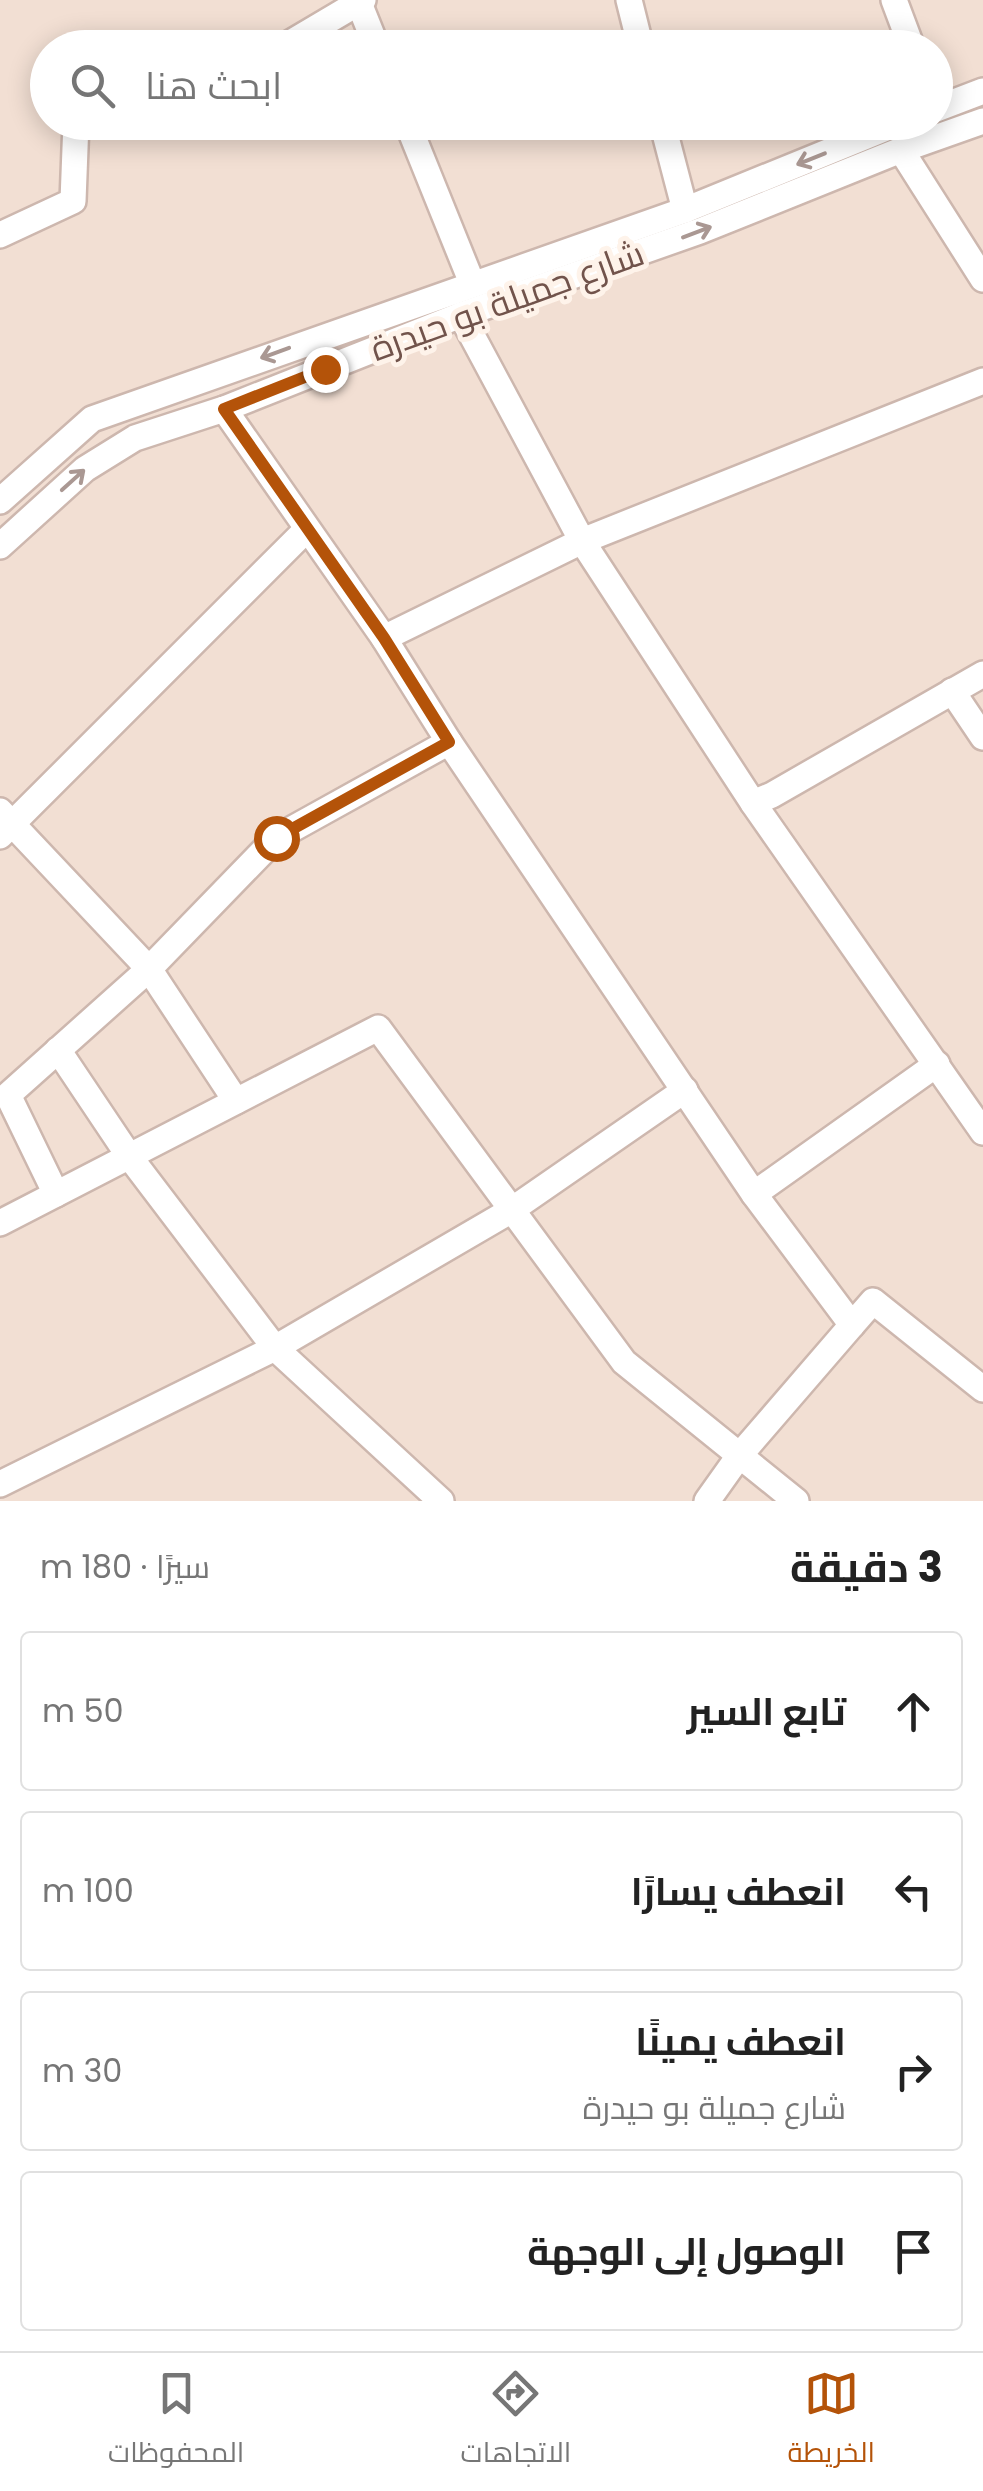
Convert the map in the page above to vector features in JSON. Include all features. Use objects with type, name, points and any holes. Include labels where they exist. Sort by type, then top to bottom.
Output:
[{"type":"street","points":[[628,0],[637,30]]},
{"type":"street","points":[[894,0],[905,30]]},
{"type":"street","points":[[313,30],[361,2],[371,30]]},
{"type":"street","points":[[953,102],[983,91]]},
{"type":"street","name":"شارع جميلة بو حيدرة","points":[[953,132],[983,121]]},
{"type":"street","points":[[0,235],[73,200],[75,140]]},
{"type":"street","points":[[414,140],[472,283]]},
{"type":"street","points":[[667,140],[686,210]]},
{"type":"street","points":[[0,501],[92,419],[686,210],[857,140]]},
{"type":"street","name":"شارع جميلة بو حيدرة","points":[[0,546],[86,469],[135,438],[224,409],[461,315],[700,232],[929,140]]},
{"type":"street","points":[[901,150],[983,279]]},
{"type":"street","points":[[461,315],[582,540],[752,803],[983,1132]]},
{"type":"street","points":[[384,638],[582,540],[983,381]]},
{"type":"street","points":[[224,409],[384,638],[449,742],[754,1194],[852,1325]]},
{"type":"street","points":[[236,1101],[149,969],[4,824],[306,530]]},
{"type":"street","points":[[752,803],[983,674]]},
{"type":"street","points":[[952,692],[983,737]]},
{"type":"street","points":[[56,1194],[8,1096],[149,969],[276,838],[449,742]]},
{"type":"street","points":[[0,1223],[378,1028],[624,1362],[796,1501]]},
{"type":"street","points":[[58,1050],[129,1156],[275,1348],[428,1497]]},
{"type":"street","points":[[754,1194],[937,1064]]},
{"type":"street","points":[[0,1484],[275,1348],[510,1210],[686,1090]]},
{"type":"street","points":[[707,1501],[740,1456],[873,1301],[983,1389]]},
{"type":"shaded area","points":[[0,0],[983,0],[983,1501],[0,1501]]},
{"type":"route","points":[[276,838],[449,742],[384,638],[224,409],[325,369]]}]
